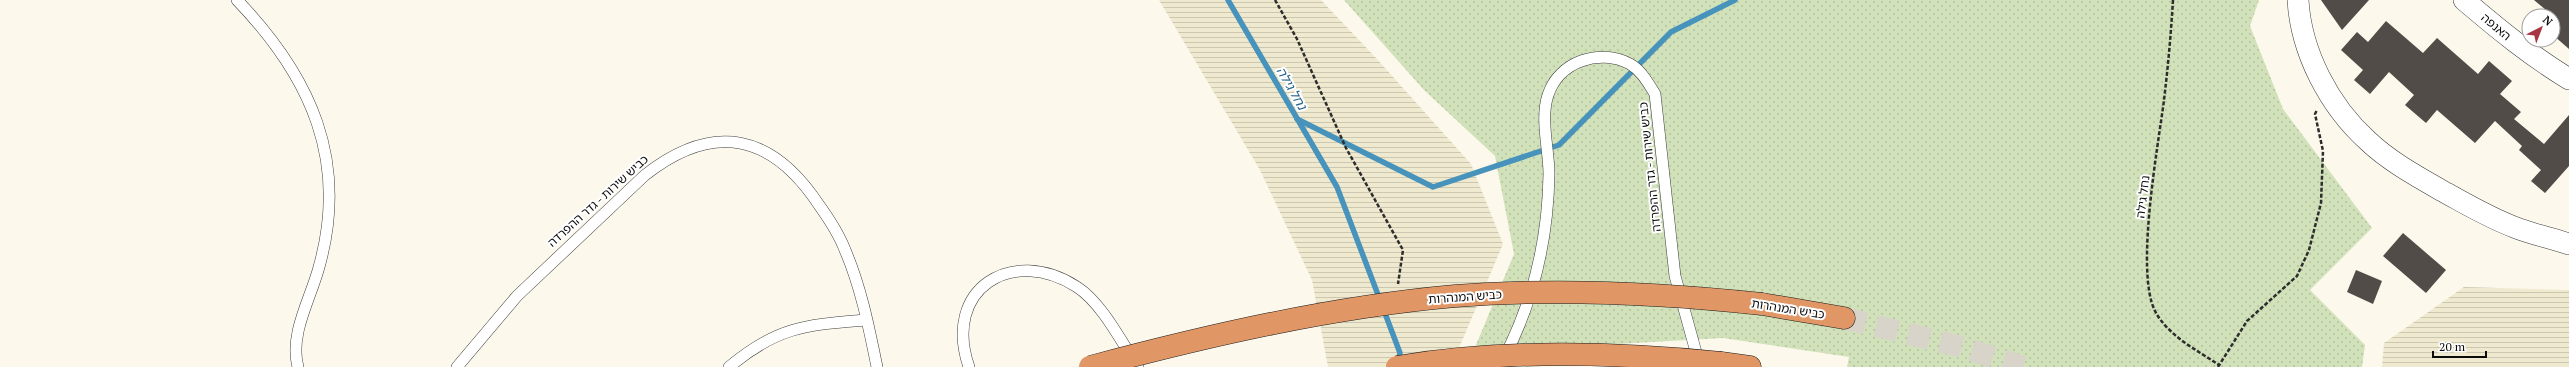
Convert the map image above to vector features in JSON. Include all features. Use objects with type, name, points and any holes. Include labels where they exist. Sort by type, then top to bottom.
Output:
[{"type":"highway","name":"כביש המנהרות","points":[[1090,367],[1262,324],[1373,306],[1456,296],[1573,292],[1691,296],[1762,304],[1844,318]]},
{"type":"highway","points":[[1397,367],[1534,355],[1632,356],[1710,365],[1750,367]]},
{"type":"street","points":[[2298,0],[2299,20],[2305,41],[2326,89],[2367,141],[2415,174],[2471,207],[2514,228],[2569,244]]},
{"type":"street","name":"האנפה","points":[[2464,0],[2508,37],[2569,79]]},
{"type":"lane","points":[[237,0],[276,44],[293,71],[318,122],[329,164],[328,222],[319,268],[296,344],[298,367]]},
{"type":"lane","name":"כביש שירות - גדר ההפרדה","points":[[1499,367],[1531,299],[1544,244],[1549,193],[1546,115],[1548,95],[1556,80],[1566,70],[1581,60],[1596,56],[1613,58],[1630,64],[1642,74],[1655,94],[1675,276],[1710,365]]},
{"type":"lane","name":"כביש שירות - גדר ההפרדה","points":[[457,367],[517,296],[645,175],[662,161],[685,151],[713,143],[733,142],[753,145],[778,159],[796,174],[833,225],[845,249],[866,320],[877,367]]},
{"type":"lane","points":[[969,367],[962,332],[964,314],[972,296],[988,282],[1019,271],[1048,273],[1060,277],[1079,288],[1093,302],[1117,334],[1138,367]]},
{"type":"lane","points":[[729,367],[772,337],[794,328],[866,320]]},
{"type":"path","points":[[1275,0],[1297,39],[1346,148],[1403,250],[1398,287]]},
{"type":"path","name":"נחל גילה","points":[[2173,0],[2168,66],[2147,239],[2149,292],[2155,311],[2175,335],[2219,366]]},
{"type":"path","points":[[2219,366],[2247,320],[2297,276],[2309,250],[2322,203],[2323,151],[2315,114],[2326,89]]},
{"type":"shaded area","points":[[1159,0],[1321,0],[1377,59],[1471,164],[1503,244],[1451,367],[1328,367],[1312,280],[1260,170]]},
{"type":"shaded area","points":[[2464,287],[2569,290],[2569,367],[2382,367],[2384,343]]},
{"type":"green space","points":[[1344,0],[2259,0],[2250,26],[2283,109],[2372,228],[2310,290],[2365,345],[2362,367],[1847,367],[1849,357],[1723,338],[1473,352],[1514,254],[1495,156],[1424,90]]},
{"type":"building","points":[[2321,0],[2369,0],[2342,30]]},
{"type":"building","points":[[2534,0],[2569,0],[2569,49],[2561,42],[2561,8],[2544,8]]},
{"type":"building","points":[[2386,21],[2423,53],[2437,38],[2478,74],[2489,61],[2512,81],[2500,94],[2521,112],[2514,119],[2544,144],[2569,115],[2569,166],[2545,193],[2531,181],[2541,170],[2519,150],[2522,146],[2495,121],[2475,143],[2437,110],[2426,123],[2405,105],[2414,95],[2389,72],[2370,94],[2354,80],[2363,70],[2341,50],[2357,32],[2368,42]]},
{"type":"building","points":[[2403,233],[2446,270],[2426,293],[2383,256]]},
{"type":"building","points":[[2356,270],[2382,281],[2373,304],[2347,292]]},
{"type":"waterway","name":"נחל גילה","points":[[1228,0],[1337,187],[1380,300]]},
{"type":"waterway","points":[[1297,119],[1433,187],[1559,145],[1671,32],[1735,0]]},
{"type":"waterway","points":[[1383,308],[1400,353],[1398,362]]},
{"type":"tunnel","points":[[1844,318],[1962,347],[2023,367]]}]
